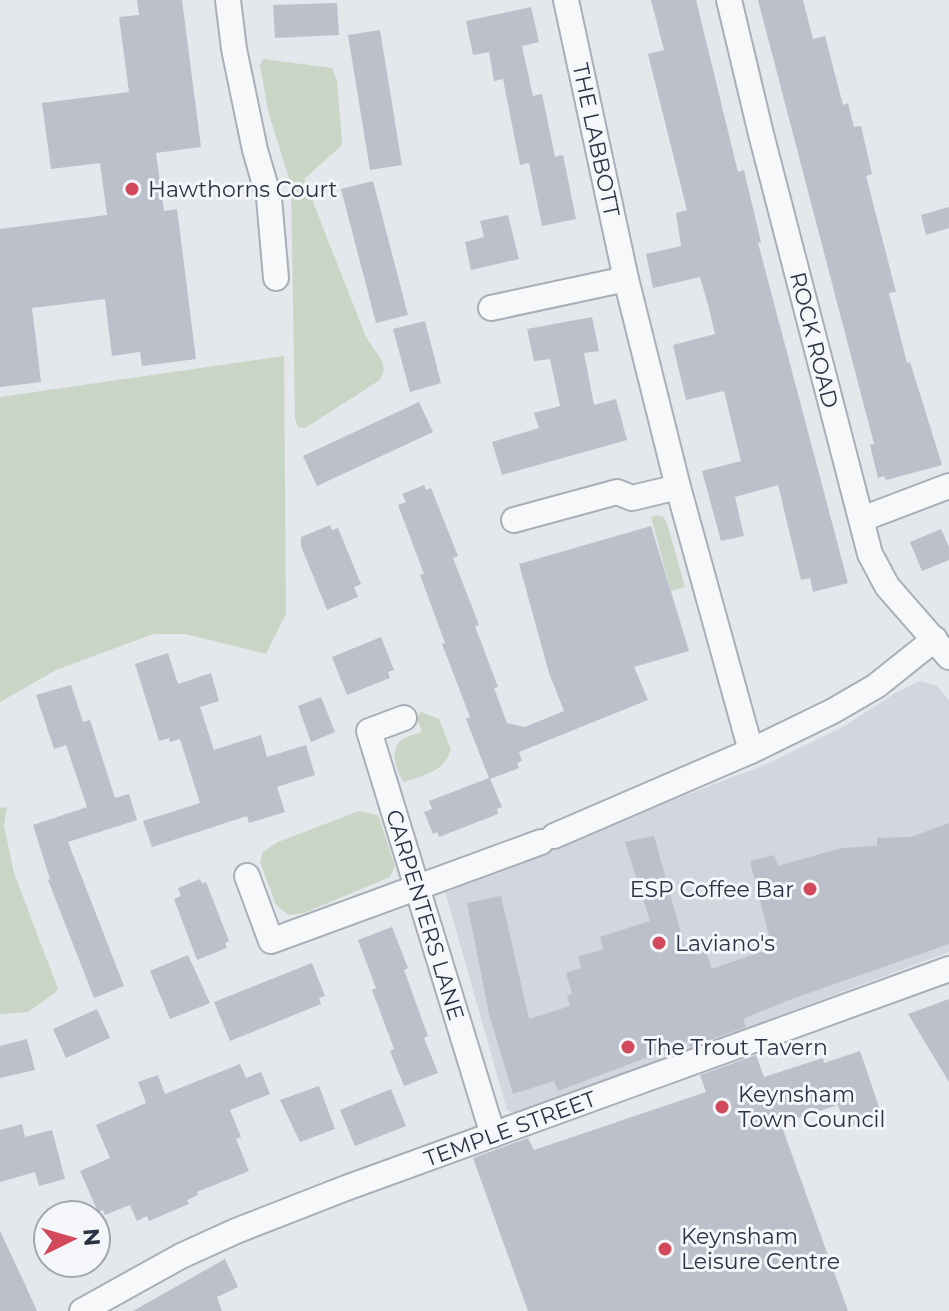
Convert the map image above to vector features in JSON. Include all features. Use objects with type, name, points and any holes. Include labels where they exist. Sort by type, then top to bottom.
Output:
[{"type":"street","points":[[228,0],[234,49],[255,150],[269,198],[276,278]]},
{"type":"street","name":"THE LABBOTT","points":[[566,0],[626,279],[678,487],[751,751]]},
{"type":"street","name":"ROCK ROAD","points":[[729,0],[870,554],[887,586],[942,648]]},
{"type":"street","points":[[491,308],[626,279]]},
{"type":"street","points":[[862,519],[949,486]]},
{"type":"street","points":[[514,520],[617,492],[632,498],[678,487]]},
{"type":"street","points":[[247,876],[271,941],[547,839],[751,751],[856,699],[942,648]]},
{"type":"street","name":"CARPENTERS LANE","points":[[404,718],[369,731],[493,1135]]},
{"type":"street","name":"TEMPLE STREET","points":[[82,1311],[181,1256],[236,1231],[949,969]]},
{"type":"shaded area","points":[[920,681],[937,686],[949,700],[949,952],[516,1114],[507,1110],[444,888],[769,763],[846,725]]},
{"type":"green space","points":[[263,59],[332,68],[337,81],[341,146],[304,179],[366,337],[382,361],[384,370],[380,380],[305,428],[298,427],[295,419],[291,185],[268,111],[260,65]]},
{"type":"green space","points":[[284,356],[286,614],[266,654],[185,634],[153,634],[56,670],[0,702],[0,397]]},
{"type":"green space","points":[[657,515],[667,523],[685,587],[671,591],[651,517]]},
{"type":"green space","points":[[421,712],[439,719],[451,749],[439,768],[404,782],[396,766],[396,748],[403,739],[422,732],[417,718]]},
{"type":"green space","points":[[7,807],[4,826],[14,873],[58,989],[28,1012],[2,1014],[0,808]]},
{"type":"green space","points":[[359,811],[378,815],[395,866],[390,877],[304,913],[289,915],[276,905],[260,862],[263,852],[278,842]]},
{"type":"building","name":"Hawthorns Court","points":[[137,0],[182,0],[201,147],[156,153],[164,211],[177,209],[196,359],[142,366],[140,352],[112,356],[105,299],[32,308],[41,382],[0,387],[0,229],[107,215],[100,163],[51,169],[42,103],[129,92],[119,17],[139,15]]},
{"type":"building","points":[[651,0],[696,0],[738,172],[744,170],[761,242],[758,243],[848,583],[813,592],[810,578],[801,580],[778,485],[735,497],[744,536],[721,541],[702,471],[741,461],[724,391],[686,400],[673,345],[715,334],[708,305],[700,277],[653,288],[646,254],[681,246],[676,213],[687,210],[648,54],[664,50]]},
{"type":"building","points":[[758,0],[803,0],[813,39],[825,36],[843,105],[848,103],[854,127],[861,126],[872,174],[866,176],[896,292],[889,293],[907,363],[910,362],[942,465],[886,480],[884,476],[878,478],[870,445],[874,444]]},
{"type":"building","points":[[337,3],[339,35],[275,38],[273,5]]},
{"type":"building","points":[[531,7],[539,42],[522,46],[533,96],[542,94],[555,157],[563,155],[576,219],[542,226],[529,163],[520,165],[503,79],[494,81],[489,52],[473,55],[466,21]]},
{"type":"building","points":[[380,30],[402,165],[370,170],[348,35]]},
{"type":"building","points":[[373,181],[408,315],[376,323],[341,189]]},
{"type":"building","points":[[949,207],[949,228],[926,235],[921,215]]},
{"type":"building","points":[[508,215],[519,259],[471,270],[465,242],[484,237],[480,221]]},
{"type":"building","points":[[592,317],[599,351],[584,353],[594,405],[616,399],[627,440],[502,475],[492,442],[539,428],[534,413],[560,406],[550,359],[534,361],[527,329]]},
{"type":"building","points":[[425,321],[441,383],[410,392],[393,329]]},
{"type":"building","points":[[419,402],[433,432],[317,486],[303,456]]},
{"type":"building","points":[[424,485],[426,490],[431,488],[458,556],[453,558],[479,625],[475,626],[498,687],[494,688],[507,723],[525,727],[564,711],[549,673],[519,564],[651,526],[689,651],[634,667],[648,700],[519,752],[522,761],[517,763],[519,768],[490,779],[502,807],[497,809],[498,814],[439,837],[437,832],[433,834],[424,812],[432,809],[429,801],[489,778],[466,719],[470,717],[442,644],[445,643],[420,575],[424,574],[398,505],[406,502],[402,494]]},
{"type":"building","points":[[330,525],[332,530],[338,528],[361,584],[354,587],[358,597],[327,610],[301,546],[301,537]]},
{"type":"building","points":[[941,529],[949,547],[949,560],[922,571],[910,542]]},
{"type":"building","points":[[381,637],[394,670],[388,672],[390,678],[347,695],[332,657]]},
{"type":"building","points":[[168,653],[178,684],[211,673],[219,701],[200,707],[214,750],[261,735],[267,757],[306,745],[315,775],[277,787],[285,812],[249,823],[247,816],[152,847],[143,821],[200,803],[180,739],[159,741],[135,664]]},
{"type":"building","points":[[71,685],[83,722],[90,720],[115,798],[129,794],[137,820],[68,842],[124,986],[94,998],[48,880],[33,825],[87,807],[66,745],[54,749],[36,695]]},
{"type":"building","points":[[321,697],[335,732],[311,742],[298,706]]},
{"type":"building","points":[[949,823],[949,944],[789,1000],[743,1019],[746,1027],[690,1047],[688,1042],[558,1091],[554,1081],[513,1094],[489,1014],[467,903],[501,896],[529,1019],[570,1006],[567,996],[572,994],[566,973],[581,968],[578,956],[603,950],[600,937],[650,921],[625,842],[654,836],[687,955],[705,949],[712,969],[772,948],[750,861],[774,855],[778,866],[841,848],[877,846],[877,838],[911,837]]},
{"type":"building","points":[[200,879],[202,884],[206,882],[229,941],[225,943],[227,948],[197,960],[174,899],[181,896],[178,888]]},
{"type":"building","points":[[392,927],[408,968],[404,970],[438,1073],[404,1086],[390,1051],[394,1049],[358,940]]},
{"type":"building","points":[[188,955],[210,1003],[170,1019],[150,971]]},
{"type":"building","points":[[312,963],[325,996],[319,998],[321,1004],[230,1041],[214,1002]]},
{"type":"building","points":[[949,999],[949,1082],[908,1014]]},
{"type":"building","points":[[97,1009],[110,1038],[66,1058],[53,1029]]},
{"type":"building","points":[[27,1039],[35,1070],[0,1078],[0,1046]]},
{"type":"building","points":[[860,1051],[882,1116],[846,1128],[838,1105],[781,1124],[848,1311],[528,1311],[473,1158],[528,1138],[534,1150],[706,1092],[700,1075],[756,1055],[764,1077],[823,1058],[824,1063]]},
{"type":"building","points":[[240,1064],[246,1078],[261,1072],[270,1094],[230,1110],[241,1137],[236,1139],[249,1171],[197,1192],[198,1195],[187,1200],[189,1204],[149,1221],[147,1216],[137,1221],[130,1205],[112,1212],[112,1199],[92,1199],[80,1171],[110,1158],[96,1125],[146,1103],[138,1082],[158,1075],[165,1094]]},
{"type":"building","points":[[319,1086],[335,1129],[300,1142],[280,1100]]},
{"type":"building","points":[[391,1089],[406,1126],[355,1146],[340,1110]]},
{"type":"building","points":[[22,1124],[25,1137],[52,1130],[65,1179],[39,1186],[35,1172],[0,1182],[0,1130]]},
{"type":"building","points":[[0,1231],[23,1280],[37,1311],[0,1311]]},
{"type":"building","points":[[225,1259],[238,1287],[217,1297],[222,1311],[133,1311]]},
{"type":"place","name":"Hawthorns Court","points":[[132,189]]},
{"type":"place","name":"ESP Coffee Bar","points":[[810,889]]},
{"type":"place","name":"Laviano's","points":[[659,943]]},
{"type":"place","name":"The Trout Tavern","points":[[628,1047]]},
{"type":"place","name":"Keynsham Town Council","points":[[722,1107]]},
{"type":"place","name":"Keynsham Leisure Centre","points":[[665,1249]]}]
